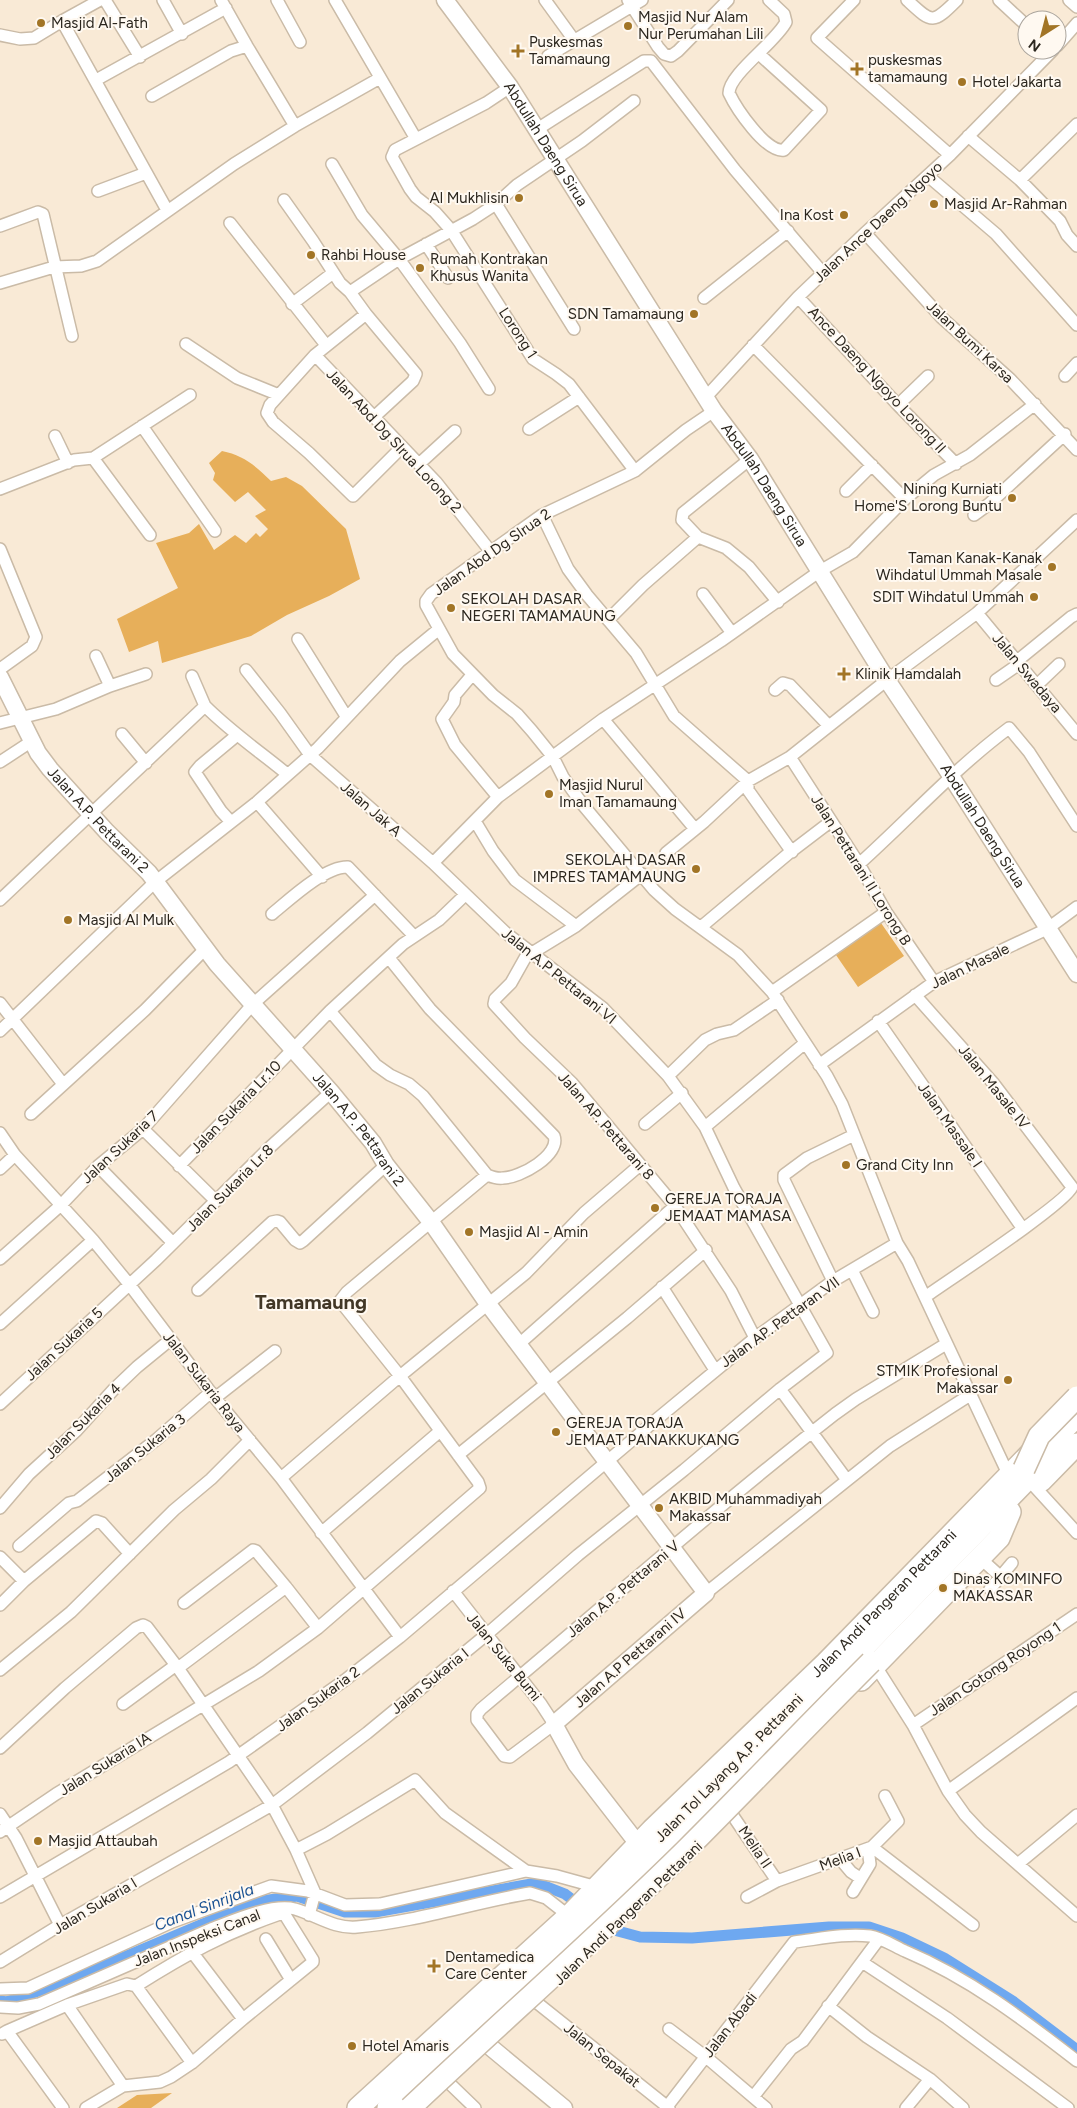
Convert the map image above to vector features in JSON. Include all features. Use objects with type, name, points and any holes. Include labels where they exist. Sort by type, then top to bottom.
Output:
[{"type":"highway","points":[[1023,1477],[1039,1436],[1077,1397]]},
{"type":"highway","name":"Jalan Andi Pangeran Pettarani","points":[[358,2108],[570,1915],[638,1844],[1023,1477],[1077,1404]]},
{"type":"highway","name":"Jalan Tol Layang A.P. Pettarani","points":[[370,2108],[571,1922],[732,1766],[1023,1477],[1077,1416]]},
{"type":"highway","name":"Jalan Tol Layang A.P. Pettarani","points":[[388,2108],[758,1756],[1077,1429]]},
{"type":"highway","name":"Jalan Andi Pangeran Pettarani","points":[[607,1926],[665,1881],[873,1663],[999,1538],[1023,1477],[1077,1444]]},
{"type":"highway","name":"Jalan Andi Pangeran Pettarani","points":[[402,2108],[418,2103],[448,2082],[488,2045],[607,1926],[721,1806],[952,1574],[1010,1512]]},
{"type":"highway","points":[[418,2103],[486,2036],[533,1996],[686,1850],[873,1663],[908,1626],[952,1574]]},
{"type":"highway","name":"Jalan Andi Pangeran Pettarani","points":[[418,2103],[540,1992]]},
{"type":"street","points":[[0,35],[20,39],[34,38],[100,0]]},
{"type":"street","points":[[105,0],[140,57]]},
{"type":"street","points":[[162,0],[182,34]]},
{"type":"street","points":[[277,0],[300,42]]},
{"type":"street","points":[[335,0],[416,139],[486,103],[510,87]]},
{"type":"street","name":"Abdullah Daeng Sirua","points":[[445,0],[510,87],[710,404],[750,459],[887,680],[1077,974]]},
{"type":"street","points":[[545,0],[574,40]]},
{"type":"street","points":[[548,56],[630,3],[642,0]]},
{"type":"street","points":[[630,3],[658,47],[664,54],[672,56],[728,0]]},
{"type":"street","points":[[759,54],[820,110],[784,150],[773,149],[764,142],[729,93],[731,82],[780,32],[787,21],[784,14],[769,0]]},
{"type":"street","points":[[854,0],[817,38],[950,155]]},
{"type":"street","points":[[908,0],[925,17],[930,19],[940,16],[957,0]]},
{"type":"street","points":[[999,0],[1017,17]]},
{"type":"street","points":[[1069,0],[1077,7]]},
{"type":"street","points":[[96,80],[182,34],[223,4],[295,126]]},
{"type":"street","points":[[62,21],[167,210]]},
{"type":"street","points":[[1067,34],[1077,23]]},
{"type":"street","points":[[152,96],[231,51],[247,46]]},
{"type":"street","points":[[536,130],[644,61],[649,60],[735,170],[823,273]]},
{"type":"street","name":"Jalan Ance Daeng Ngoyo","points":[[710,404],[753,345],[798,297],[950,155],[1043,60]]},
{"type":"street","points":[[0,283],[54,266],[82,266],[97,261],[234,164],[295,126],[380,78]]},
{"type":"street","points":[[350,292],[399,260],[496,204],[517,185],[582,141],[634,101]]},
{"type":"street","points":[[1020,180],[1077,124]]},
{"type":"street","points":[[968,136],[1020,180],[1060,221],[1067,235],[1077,246]]},
{"type":"street","name":"Lorong 1","points":[[416,139],[395,150],[392,156],[410,190],[435,212],[451,230],[533,359],[569,384],[635,471]]},
{"type":"street","points":[[332,164],[362,215],[399,260],[460,343],[489,389]]},
{"type":"street","points":[[98,191],[146,173]]},
{"type":"street","points":[[928,176],[996,234],[1077,324]]},
{"type":"street","points":[[284,200],[340,284],[350,292],[416,374],[413,381],[374,417]]},
{"type":"street","points":[[496,204],[574,329]]},
{"type":"street","points":[[0,226],[38,212],[43,214],[72,336]]},
{"type":"street","points":[[230,223],[326,345]]},
{"type":"street","points":[[704,298],[788,232]]},
{"type":"street","name":"Jalan Bumi Karsa","points":[[865,233],[942,318],[997,366],[1036,404],[1077,450]]},
{"type":"street","points":[[426,244],[448,278]]},
{"type":"street","points":[[292,304],[333,273]]},
{"type":"street","name":"Ance Daeng Ngoyo Lorong II","points":[[798,297],[898,405],[956,464]]},
{"type":"street","points":[[366,314],[315,355],[270,405],[268,415],[353,496],[402,447]]},
{"type":"street","points":[[186,344],[238,378],[279,395]]},
{"type":"street","points":[[753,345],[905,499]]},
{"type":"street","name":"Jalan Abd Dg SIrua Lorong 2","points":[[315,355],[436,482],[491,552]]},
{"type":"street","points":[[1065,376],[1077,363]]},
{"type":"street","points":[[898,405],[928,376]]},
{"type":"street","points":[[0,489],[68,462],[93,458],[190,395]]},
{"type":"street","points":[[529,429],[579,397]]},
{"type":"street","name":"Jalan Abd Dg SIrua 2","points":[[710,404],[686,430],[635,471],[542,515],[428,598],[426,605],[453,654],[472,675],[517,714],[553,757],[583,805],[654,890],[675,909],[738,955],[775,996],[842,1104],[897,1243],[925,1297],[970,1395],[1023,1477],[1077,1534]]},
{"type":"street","points":[[433,863],[498,797],[603,719],[778,602],[820,571],[860,546],[905,499],[934,475],[970,455],[1036,404]]},
{"type":"street","points":[[142,426],[215,531]]},
{"type":"street","points":[[418,464],[455,431]]},
{"type":"street","points":[[974,515],[989,504],[1064,434]]},
{"type":"street","points":[[55,436],[68,462]]},
{"type":"street","points":[[93,458],[150,534]]},
{"type":"street","points":[[750,459],[681,515],[682,520],[698,537],[726,548],[749,567],[778,602]]},
{"type":"street","points":[[846,491],[872,466]]},
{"type":"street","points":[[542,515],[568,569],[636,653],[677,720],[748,781],[748,790],[792,852]]},
{"type":"street","points":[[666,853],[748,781],[790,757],[887,680],[977,613],[1077,520]]},
{"type":"street","points":[[608,620],[643,585],[698,537]]},
{"type":"street","points":[[0,549],[36,637],[32,646],[0,669]]},
{"type":"street","points":[[703,594],[732,633]]},
{"type":"street","name":"Jalan Swadaya","points":[[977,613],[1077,734]]},
{"type":"street","points":[[996,680],[1077,614]]},
{"type":"street","points":[[0,1031],[155,882],[257,802],[310,755],[400,661],[439,629]]},
{"type":"street","points":[[298,639],[346,716]]},
{"type":"street","points":[[96,656],[110,686]]},
{"type":"street","points":[[1036,685],[1060,664]]},
{"type":"street","name":"Jalan Jak A","points":[[246,670],[280,712],[310,755],[433,863]]},
{"type":"street","points":[[0,723],[56,708],[146,674]]},
{"type":"street","points":[[472,675],[454,695],[454,702],[442,719],[455,745],[498,797]]},
{"type":"street","points":[[192,676],[206,706],[236,736],[288,774]]},
{"type":"street","name":"Jalan A.P. Pettarani 2","points":[[0,677],[32,741],[50,769],[138,861],[206,948],[253,1004],[332,1092],[373,1143],[386,1165],[431,1222],[518,1345],[706,1593]]},
{"type":"street","points":[[775,690],[783,683],[790,685],[828,726]]},
{"type":"street","points":[[0,900],[206,706]]},
{"type":"street","points":[[603,719],[695,829]]},
{"type":"street","points":[[859,864],[979,750],[1011,728],[1043,772],[1077,826]]},
{"type":"street","points":[[122,734],[146,763]]},
{"type":"street","points":[[230,822],[195,772],[236,736]]},
{"type":"street","points":[[0,762],[32,741]]},
{"type":"street","name":"Jalan Pettarani II Lorong B","points":[[790,757],[830,822],[859,864],[886,912],[934,982]]},
{"type":"street","points":[[257,802],[322,876]]},
{"type":"street","points":[[475,821],[493,851],[516,880],[576,926]]},
{"type":"street","points":[[701,927],[830,822]]},
{"type":"street","name":"Jalan A.P Pettarani VI","points":[[433,863],[465,896],[531,952],[603,1008],[682,1092],[705,1127],[734,1188],[827,1353]]},
{"type":"street","points":[[272,914],[322,876],[348,867],[414,936]]},
{"type":"street","points":[[531,952],[576,926],[642,874]]},
{"type":"street","name":"Jalan Sukaria 7","points":[[0,1259],[61,1205],[98,1166],[143,1129],[253,1004],[374,894]]},
{"type":"street","name":"Jalan Sukaria Lr.10","points":[[179,1166],[330,1011],[414,936],[439,920],[465,896]]},
{"type":"street","name":"Jalan Masale","points":[[819,1065],[934,982],[1047,929],[1077,907]]},
{"type":"street","points":[[668,1076],[705,1040],[717,1034],[734,1030],[775,996],[886,912]]},
{"type":"street","points":[[31,1114],[145,1010],[206,948]]},
{"type":"street","name":"Jalan AP. Pettarani 8","points":[[531,952],[512,983],[495,999],[494,1004],[572,1083],[674,1206],[706,1250],[756,1338]]},
{"type":"street","points":[[330,1011],[376,1065],[390,1075],[409,1084],[423,1096],[487,1175],[503,1178],[536,1165],[547,1156],[554,1148],[554,1136],[430,1009],[389,958]]},
{"type":"street","name":"Jalan Masale IV","points":[[915,995],[994,1084],[1072,1187],[1069,1193],[1023,1229]]},
{"type":"street","points":[[0,1003],[63,1084]]},
{"type":"street","name":"Jalan Massale I","points":[[878,1021],[1023,1229]]},
{"type":"street","points":[[705,1127],[805,1043]]},
{"type":"street","name":"Jalan Sukaria Lr.8","points":[[129,1284],[269,1148],[332,1092]]},
{"type":"street","points":[[645,1124],[682,1092]]},
{"type":"street","points":[[143,1129],[216,1201]]},
{"type":"street","name":"Jalan Sukaria Raya","points":[[0,1133],[15,1155],[129,1284],[213,1395],[281,1478],[400,1637]]},
{"type":"street","points":[[833,1281],[784,1177],[785,1173],[807,1158],[854,1135]]},
{"type":"street","points":[[0,1168],[15,1155]]},
{"type":"street","points":[[198,1290],[272,1222],[280,1222],[295,1240],[303,1241],[386,1165]]},
{"type":"street","points":[[281,1478],[400,1376],[535,1265],[584,1213],[640,1165]]},
{"type":"street","points":[[98,1166],[173,1243]]},
{"type":"street","points":[[487,1175],[340,1298],[458,1455],[548,1383],[706,1250]]},
{"type":"street","points":[[518,1345],[674,1206]]},
{"type":"street","points":[[925,1297],[1023,1229]]},
{"type":"street","points":[[0,1324],[92,1240]]},
{"type":"street","name":"Jalan AP. Pettaran VII","points":[[607,1461],[715,1370],[800,1304],[833,1281],[897,1243]]},
{"type":"street","points":[[852,1270],[873,1312]]},
{"type":"street","name":"Jalan Sukaria 5","points":[[0,1404],[129,1284]]},
{"type":"street","points":[[662,1287],[715,1370]]},
{"type":"street","name":"Jalan Sukaria 4","points":[[0,1508],[29,1474],[76,1431],[114,1389],[170,1340]]},
{"type":"street","name":"Jalan A.P. Pettarani V","points":[[554,1724],[508,1758],[504,1756],[477,1720],[476,1715],[481,1708],[812,1432],[856,1399],[946,1344]]},
{"type":"street","name":"Jalan Sukaria 3","points":[[19,1546],[70,1503],[77,1501],[213,1395],[275,1351]]},
{"type":"street","name":"Jalan Sukaria I","points":[[0,1962],[60,1925],[272,1804],[367,1733],[486,1635],[578,1555],[640,1506],[780,1389],[827,1353]]},
{"type":"street","points":[[780,1389],[847,1480]]},
{"type":"street","points":[[706,1593],[890,1446],[970,1395]]},
{"type":"street","points":[[321,1533],[439,1432]]},
{"type":"street","points":[[0,1670],[70,1612],[174,1510],[211,1479],[250,1440]]},
{"type":"street","name":"Jalan Sukaria IA","points":[[4,1829],[119,1755],[248,1679],[318,1628],[480,1490],[478,1482],[458,1455]]},
{"type":"street","name":"Jalan Sukaria 2","points":[[0,1897],[239,1756],[400,1637],[607,1461]]},
{"type":"street","points":[[0,1606],[24,1581],[96,1521],[102,1523],[130,1554]]},
{"type":"street","points":[[184,1603],[253,1550],[256,1550],[318,1628]]},
{"type":"street","points":[[0,1558],[24,1581]]},
{"type":"street","points":[[980,1558],[1000,1577]]},
{"type":"street","points":[[990,1589],[1012,1563]]},
{"type":"street","points":[[123,1704],[286,1587]]},
{"type":"street","name":"Jalan Suka Bumi","points":[[453,1591],[541,1704],[554,1724]]},
{"type":"street","name":"Jalan A.P Pettarani IV","points":[[554,1724],[706,1593]]},
{"type":"street","name":"Jalan Gotong Royong 1","points":[[913,1725],[1077,1614]]},
{"type":"street","points":[[0,1748],[88,1668],[141,1626],[147,1626],[272,1804],[296,1850],[315,1895],[309,1913]]},
{"type":"street","points":[[873,1663],[913,1725],[948,1791],[973,1825],[1019,1863],[1077,1916]]},
{"type":"street","points":[[948,1791],[1077,1698]]},
{"type":"street","points":[[554,1724],[567,1750],[583,1773],[638,1844]]},
{"type":"street","points":[[296,1850],[327,1834],[416,1780],[445,1813],[526,1871]]},
{"type":"street","name":"Melia I","points":[[748,1897],[777,1881],[870,1848],[898,1821],[885,1796]]},
{"type":"street","name":"Melia II","points":[[731,1813],[777,1881]]},
{"type":"street","points":[[0,1814],[4,1829],[36,1876],[60,1925]]},
{"type":"street","points":[[1019,1863],[1077,1815]]},
{"type":"street","points":[[853,1892],[870,1864],[870,1848]]},
{"type":"street","points":[[870,1848],[973,1925]]},
{"type":"street","points":[[840,1859],[848,1869],[860,1878]]},
{"type":"street","points":[[0,1989],[28,1989],[172,1922],[265,1888],[276,1886],[345,1904],[372,1905],[462,1887],[526,1871],[557,1876],[596,1888]]},
{"type":"street","name":"Jalan Inspeksi Canal","points":[[0,2008],[18,2008],[34,2004],[237,1920],[282,1908],[309,1913],[333,1925],[359,1927],[530,1894],[546,1898],[570,1915]]},
{"type":"street","points":[[86,2108],[123,2086],[166,2080],[192,2063],[313,1962],[313,1960],[283,1914],[242,1927],[192,1952],[136,1986]]},
{"type":"street","name":"Jalan Abadi","points":[[667,2108],[794,1942],[852,1935],[878,1939]]},
{"type":"street","points":[[266,1939],[291,1980]]},
{"type":"street","points":[[753,2097],[791,2049],[803,2041],[878,1939],[930,1962],[979,1989],[1020,2016],[1077,2061]]},
{"type":"street","points":[[192,1952],[243,2019]]},
{"type":"street","points":[[862,1962],[947,2018],[1068,2108]]},
{"type":"street","points":[[63,2108],[3,2033],[67,2005],[127,1984],[136,1986],[192,2063]]},
{"type":"street","points":[[28,1989],[34,2004]]},
{"type":"street","name":"Jalan Sepakat","points":[[540,1992],[667,2108]]},
{"type":"street","points":[[67,2005],[123,2086]]},
{"type":"street","points":[[828,2006],[873,2042],[930,2079],[963,2108]]},
{"type":"street","points":[[669,2029],[706,2057],[766,2108]]},
{"type":"street","points":[[488,2045],[564,2108]]},
{"type":"street","points":[[906,2108],[930,2079]]},
{"type":"street","points":[[448,2082],[475,2108]]},
{"type":"shaded area","points":[[222,451],[236,455],[249,462],[271,481],[286,477],[302,486],[346,529],[360,579],[329,596],[287,615],[251,636],[162,663],[158,641],[129,652],[117,619],[178,588],[156,543],[189,533],[199,524],[214,550],[235,535],[246,543],[256,533],[260,537],[268,529],[255,516],[266,510],[248,492],[235,502],[213,480],[215,473],[209,463]]},
{"type":"shaded area","points":[[881,923],[904,956],[858,987],[836,955]]},
{"type":"shaded area","points":[[172,2093],[151,2108],[117,2108],[137,2095]]},
{"type":"waterway","name":"Canal Sinrijala","points":[[0,2001],[7,2002],[72,1979],[255,1902],[297,1896],[345,1912],[375,1912],[537,1883],[565,1894],[582,1907]]},
{"type":"waterway","points":[[604,1924],[614,1930],[640,1937],[692,1938],[829,1927],[869,1927],[902,1938],[944,1958],[1014,2002],[1077,2050]]},
{"type":"place","name":"Masjid Al-Fath","points":[[41,23]]},
{"type":"place","name":"Masjid Nur Alam Nur Perumahan Lili","points":[[628,26]]},
{"type":"place","name":"Puskesmas Tamamaung","points":[[518,51]]},
{"type":"place","name":"puskesmas tamamaung","points":[[857,69]]},
{"type":"place","name":"Hotel Jakarta","points":[[962,82]]},
{"type":"place","name":"Al Mukhlisin","points":[[519,198]]},
{"type":"place","name":"Masjid Ar-Rahman","points":[[934,204]]},
{"type":"place","name":"Ina Kost","points":[[844,215]]},
{"type":"place","name":"Rahbi House","points":[[311,255]]},
{"type":"place","name":"Rumah Kontrakan Khusus Wanita","points":[[420,268]]},
{"type":"place","name":"SDN Tamamaung","points":[[694,314]]},
{"type":"place","name":"Nining Kurniati Home'S Lorong Buntu","points":[[1012,498]]},
{"type":"place","name":"Taman Kanak-Kanak Wihdatul Ummah Masale","points":[[1052,567]]},
{"type":"place","name":"SDIT Wihdatul Ummah","points":[[1034,597]]},
{"type":"place","name":"SEKOLAH DASAR NEGERI TAMAMAUNG","points":[[451,608]]},
{"type":"place","name":"Klinik Hamdalah","points":[[844,674]]},
{"type":"place","name":"Masjid Nurul Iman Tamamaung","points":[[549,794]]},
{"type":"place","name":"SEKOLAH DASAR IMPRES TAMAMAUNG","points":[[696,869]]},
{"type":"place","name":"Masjid Al Mulk","points":[[68,920]]},
{"type":"place","name":"Grand City Inn","points":[[846,1165]]},
{"type":"place","name":"GEREJA TORAJA JEMAAT MAMASA","points":[[655,1208]]},
{"type":"place","name":"Masjid Al - Amin","points":[[469,1232]]},
{"type":"place","name":"STMIK Profesional Makassar","points":[[1008,1380]]},
{"type":"place","name":"GEREJA TORAJA JEMAAT PANAKKUKANG","points":[[556,1432]]},
{"type":"place","name":"AKBID Muhammadiyah Makassar","points":[[659,1508]]},
{"type":"place","name":"Dinas KOMINFO MAKASSAR","points":[[943,1588]]},
{"type":"place","name":"Masjid Attaubah","points":[[38,1841]]},
{"type":"place","name":"Dentamedica Care Center","points":[[434,1966]]},
{"type":"place","name":"Hotel Amaris","points":[[352,2046]]},
{"type":"district","name":"Tamamaung","points":[[311,1302]]}]
